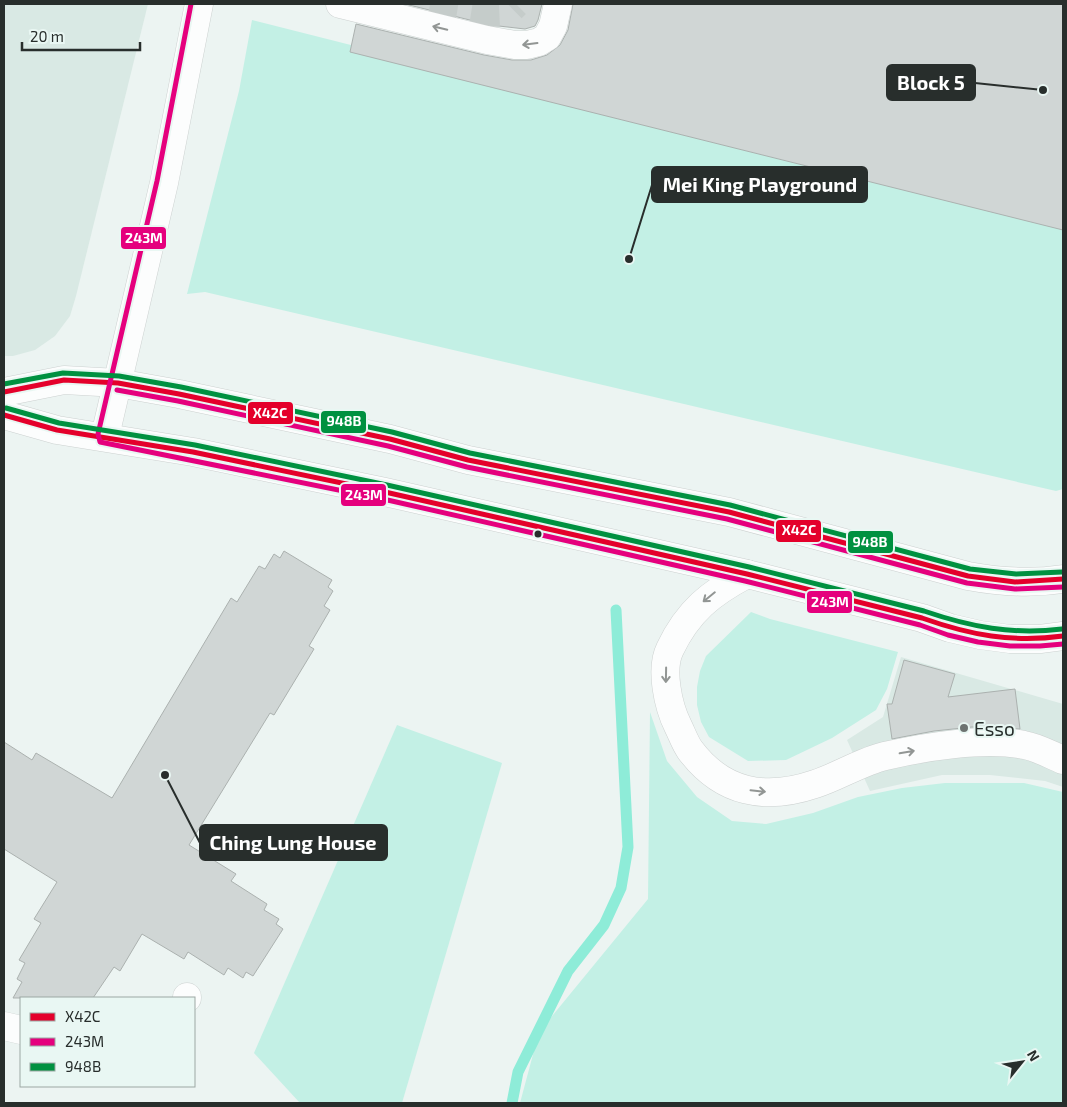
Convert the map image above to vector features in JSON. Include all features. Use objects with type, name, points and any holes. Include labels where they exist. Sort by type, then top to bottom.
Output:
[{"type":"street","points":[[105,436],[164,183],[198,4]]},
{"type":"street","points":[[340,4],[487,40],[528,45],[539,42],[547,37],[553,26],[558,4]]},
{"type":"street","points":[[4,392],[64,380],[118,383],[381,437],[468,460],[729,512],[977,578],[1022,583],[1063,578]]},
{"type":"street","points":[[4,415],[57,430],[105,436],[193,452],[385,492],[747,574],[922,618],[950,628],[980,635],[1010,639],[1063,636]]},
{"type":"street","points":[[747,574],[721,587],[698,606],[680,630],[668,651],[666,676],[668,699],[676,723],[689,748],[707,770],[730,784],[757,793],[787,791],[814,785],[883,756],[948,745],[995,743],[1025,745],[1063,760]]},
{"type":"street","points":[[4,1026],[20,1030]]},
{"type":"shaded area","points":[[4,4],[148,4],[70,316],[55,336],[35,350],[13,356],[4,356]]},
{"type":"shaded area","name":"Esso","points":[[901,657],[1063,704],[1063,787],[1045,781],[990,775],[942,775],[870,791],[847,740],[883,717]]},
{"type":"green space","points":[[252,20],[1063,225],[1063,489],[1056,491],[205,292],[187,294],[239,91]]},
{"type":"green space","points":[[751,612],[770,619],[898,652],[887,689],[876,710],[832,738],[786,760],[748,761],[709,737],[701,722],[697,705],[697,687],[700,671],[706,656]]},
{"type":"green space","points":[[650,712],[667,761],[697,797],[732,821],[766,824],[813,813],[858,797],[902,788],[945,783],[1024,783],[1063,792],[1063,1103],[520,1103],[539,1032],[648,899]]},
{"type":"green space","points":[[397,725],[502,763],[402,1103],[300,1103],[254,1053]]},
{"type":"building","points":[[405,4],[542,4],[535,26],[525,29],[490,25]]},
{"type":"building","points":[[573,4],[1063,4],[1063,230],[350,52],[356,24],[484,55],[512,60],[531,60],[547,55],[560,45],[568,30]]},
{"type":"building","points":[[284,551],[332,580],[328,587],[333,591],[324,606],[330,610],[309,646],[314,649],[274,715],[270,713],[189,845],[236,874],[231,881],[267,904],[264,910],[279,919],[276,924],[283,929],[253,976],[246,972],[243,978],[228,968],[224,975],[188,952],[184,959],[142,934],[120,971],[114,967],[94,997],[13,998],[22,982],[17,979],[25,963],[19,960],[41,923],[34,919],[57,882],[4,849],[4,742],[32,760],[36,753],[112,798],[231,598],[237,602],[259,566],[265,569],[274,554],[280,558]]},
{"type":"building","points":[[904,660],[955,674],[948,697],[1015,689],[1020,729],[972,727],[934,731],[892,739],[887,704],[892,704]]},
{"type":"waterway","points":[[512,1103],[518,1072],[568,971],[604,925],[621,888],[628,847],[616,610]]},
{"type":"tunnel","points":[[430,4],[487,13],[508,12],[516,4]]},
{"type":"transit line","name":"243M","points":[[191,4],[157,181],[98,434],[100,442],[383,499],[745,581],[920,625],[948,635],[978,642],[1010,646],[1063,644]]},
{"type":"transit line","name":"948B","points":[[4,384],[63,373],[119,376],[181,387],[392,432],[470,453],[730,505],[970,569],[1016,574],[1062,572]]},
{"type":"transit line","name":"X42C","points":[[4,392],[64,380],[118,383],[179,394],[390,439],[468,460],[729,512],[968,576],[1015,582],[1063,579]]},
{"type":"transit line","name":"243M","points":[[117,390],[178,401],[388,446],[467,467],[727,519],[967,583],[1015,589],[1063,587]]},
{"type":"transit line","name":"948B","points":[[6,408],[59,423],[195,445],[387,485],[749,567],[975,625],[1026,631],[1062,629]]},
{"type":"transit line","name":"X42C","points":[[4,415],[57,430],[193,452],[385,492],[747,574],[974,633],[1026,639],[1063,636]]},
{"type":"place","name":"Block 5","points":[[1043,90]]},
{"type":"place","name":"Mei King Playground","points":[[629,259]]},
{"type":"place","name":"Esso","points":[[964,728]]},
{"type":"place","name":"Ching Lung House","points":[[165,775]]}]
